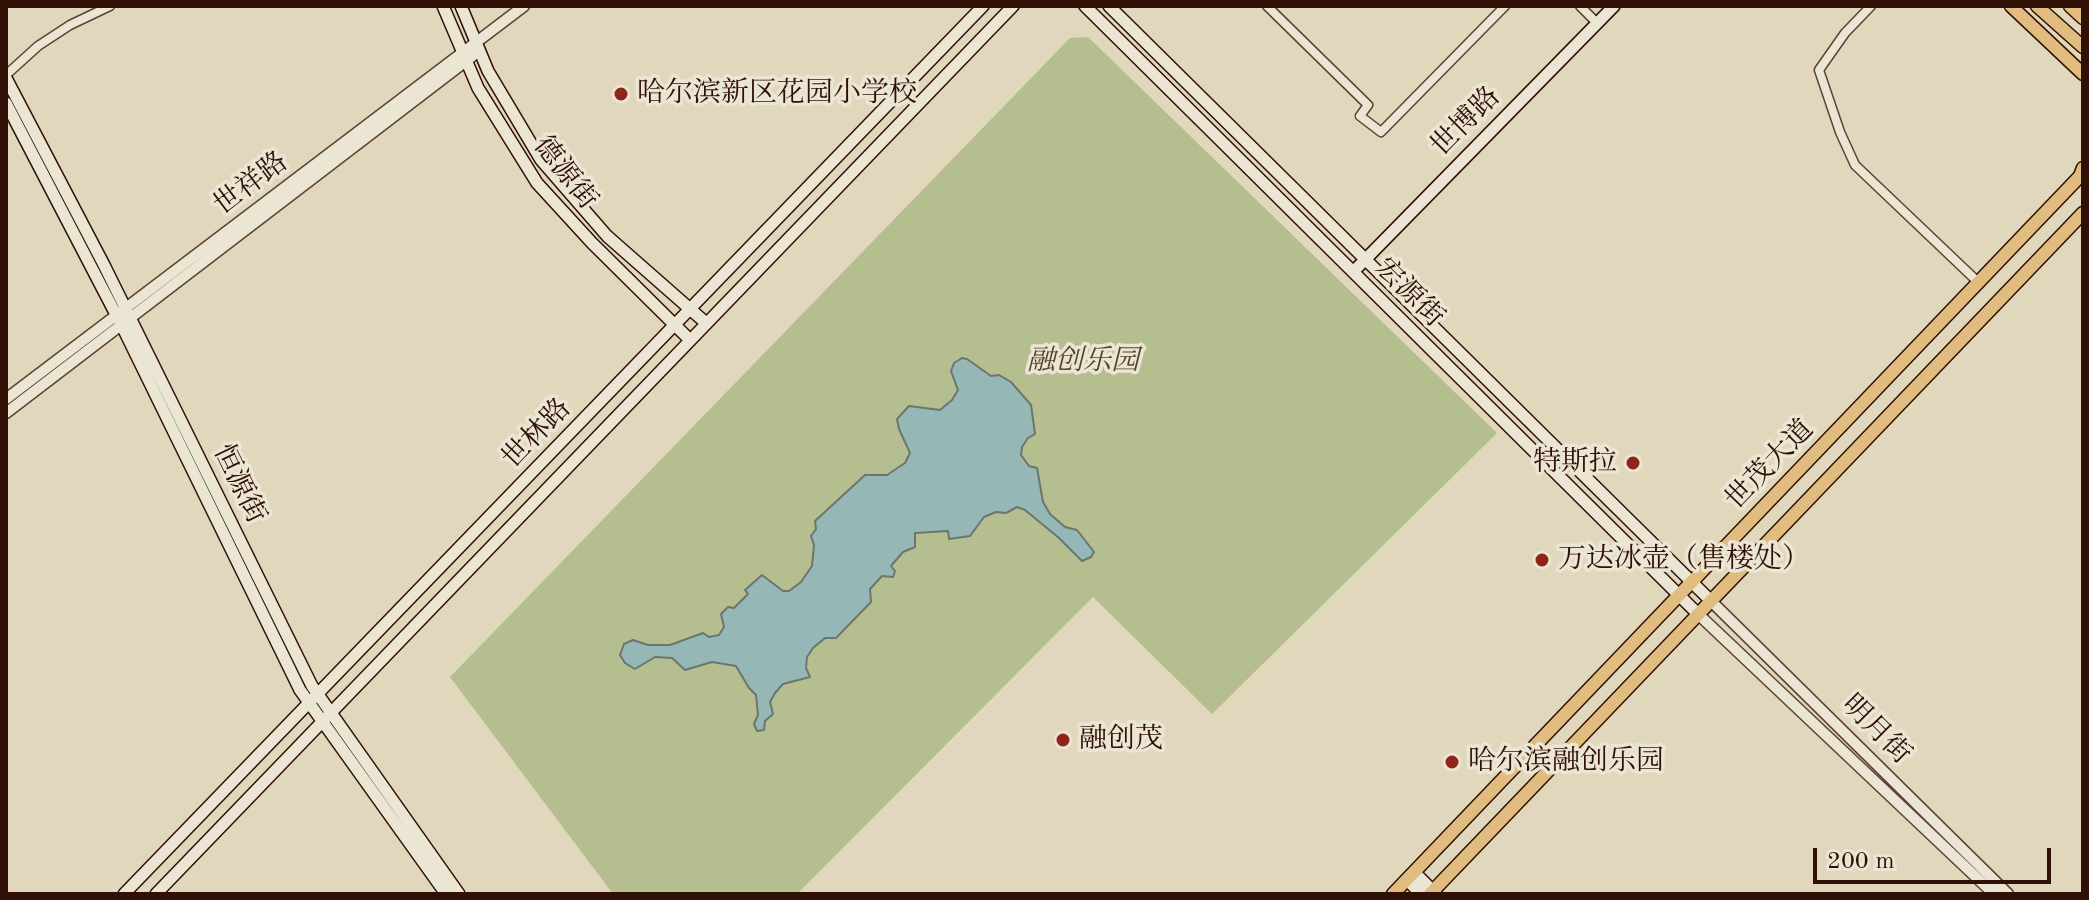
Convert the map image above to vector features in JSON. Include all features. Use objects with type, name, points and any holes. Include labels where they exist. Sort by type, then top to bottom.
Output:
[{"type":"main road","name":"德源街","points":[[443,6],[491,110],[537,183],[592,243],[690,340]]},
{"type":"main road","name":"德源街","points":[[461,6],[477,47],[516,121],[559,182],[607,236],[706,323]]},
{"type":"main road","name":"世林路","points":[[124,894],[983,6]]},
{"type":"main road","name":"世林路","points":[[156,894],[1013,6]]},
{"type":"main road","name":"宏源街","points":[[1085,6],[1698,614]]},
{"type":"main road","name":"宏源街","points":[[1109,6],[1711,601]]},
{"type":"main road","name":"世博路","points":[[1350,269],[1605,6]]},
{"type":"main road","name":"世博路","points":[[1362,256],[1614,6]]},
{"type":"main road","points":[[2011,6],[2081,74]]},
{"type":"main road","points":[[2037,6],[2083,47]]},
{"type":"main road","points":[[2070,6],[2083,18]]},
{"type":"main road","name":"恒源街","points":[[6,76],[44,146],[124,317],[314,699],[446,894]]},
{"type":"main road","name":"恒源街","points":[[6,103],[124,317]]},
{"type":"main road","name":"世茂大道","points":[[1393,894],[2082,172]]},
{"type":"main road","name":"世茂大道","points":[[1430,893],[2083,213]]},
{"type":"main road","name":"恒源街","points":[[326,717],[459,894]]},
{"type":"main road","points":[[1410,876],[1430,893]]},
{"type":"street","points":[[6,76],[38,46],[70,25],[110,6]]},
{"type":"street","name":"世祥路","points":[[6,413],[124,317],[477,47],[524,6]]},
{"type":"street","points":[[1267,6],[1368,105],[1360,116],[1381,132],[1505,6]]},
{"type":"street","points":[[1580,6],[1593,19]]},
{"type":"street","points":[[1871,6],[1845,33],[1819,70],[1840,132],[1855,165],[1978,282]]},
{"type":"street","name":"世祥路","points":[[6,399],[124,317]]},
{"type":"street","name":"明月街","points":[[1711,601],[2008,894]]},
{"type":"street","name":"明月街","points":[[1698,614],[1994,894]]},
{"type":"green space","name":"融创乐园","points":[[1088,37],[1497,433],[1212,714],[1093,597],[797,894],[613,894],[450,677],[1070,38]]},
{"type":"water","points":[[962,358],[991,376],[999,375],[1011,382],[1031,405],[1035,434],[1022,447],[1021,455],[1029,466],[1037,468],[1043,502],[1050,514],[1065,527],[1077,530],[1094,552],[1091,557],[1082,561],[1059,538],[1017,507],[1006,513],[996,512],[984,517],[970,536],[949,539],[948,531],[915,533],[915,547],[903,552],[891,566],[895,571],[893,577],[882,576],[870,589],[871,602],[836,638],[825,638],[813,648],[807,657],[806,668],[810,677],[783,684],[775,693],[770,702],[773,714],[765,721],[764,730],[757,731],[754,724],[758,715],[756,695],[736,666],[712,662],[685,670],[672,658],[655,657],[635,669],[625,663],[620,655],[624,644],[633,640],[648,645],[670,645],[703,633],[709,637],[719,635],[724,627],[721,614],[728,607],[734,608],[748,594],[745,590],[762,575],[783,591],[789,591],[801,582],[812,566],[814,545],[811,536],[816,529],[815,521],[865,475],[887,475],[905,463],[910,453],[897,419],[909,406],[940,410],[952,400],[958,390],[951,371],[954,363]]},
{"type":"place","name":"哈尔滨新区花园小学校","points":[[621,94]]},
{"type":"place","name":"特斯拉","points":[[1633,463]]},
{"type":"place","name":"万达冰壶（售楼处）","points":[[1542,560]]},
{"type":"place","name":"融创茂","points":[[1063,740]]},
{"type":"place","name":"哈尔滨融创乐园","points":[[1452,762]]}]
